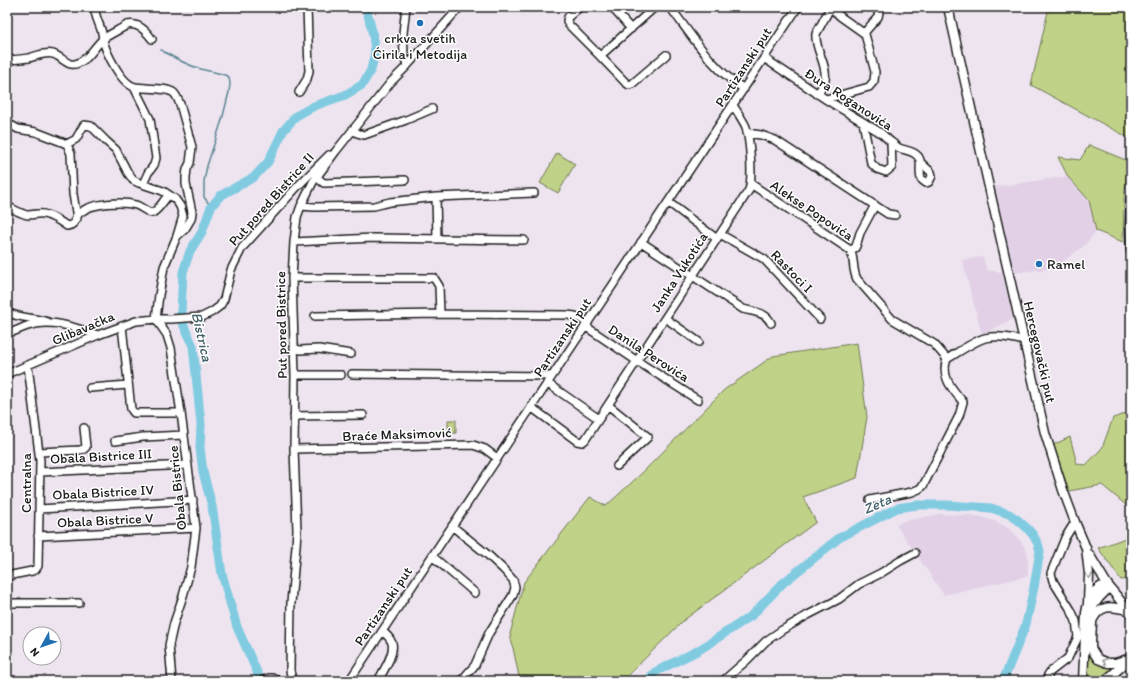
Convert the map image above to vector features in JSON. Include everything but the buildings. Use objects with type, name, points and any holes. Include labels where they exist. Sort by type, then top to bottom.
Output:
[{"type":"main road","name":"Hercegovački put","points":[[948,7],[1048,444],[1061,484],[1086,548]]},
{"type":"main road","points":[[1131,199],[1131,251]]},
{"type":"main road","points":[[1086,548],[1108,586],[1129,612]]},
{"type":"main road","points":[[1083,681],[1089,574],[1086,548]]},
{"type":"main road","points":[[1088,604],[1096,590],[1101,586],[1108,586]]},
{"type":"main road","points":[[1108,586],[1094,604],[1092,611],[1091,646],[1094,654],[1103,662],[1111,664],[1131,658]]},
{"type":"main road","points":[[1092,622],[1097,613],[1104,608],[1112,607],[1129,612]]},
{"type":"main road","points":[[1105,681],[1131,658]]},
{"type":"street","points":[[95,7],[94,12],[110,58],[125,81],[134,87],[150,119],[156,158],[144,184]]},
{"type":"street","points":[[299,92],[307,79],[309,72],[307,7]]},
{"type":"street","points":[[406,7],[403,33],[404,54],[407,66]]},
{"type":"street","name":"Put pored Bistrice","points":[[292,681],[290,670],[291,603],[297,530],[294,449],[295,375],[292,278],[296,222],[301,206],[315,180],[336,151],[391,82],[460,7]]},
{"type":"street","points":[[580,7],[568,17],[567,21],[569,25],[629,85],[666,55]]},
{"type":"street","points":[[600,56],[654,7]]},
{"type":"street","name":"Partizanski put","points":[[348,681],[798,7]]},
{"type":"street","points":[[864,32],[878,17],[879,12],[874,7]]},
{"type":"street","points":[[673,8],[710,60],[721,72],[744,89]]},
{"type":"street","points":[[817,94],[824,84],[825,76],[816,34],[828,12],[832,8],[841,17],[864,32],[867,38],[875,72],[874,81],[869,87],[826,99]]},
{"type":"street","points":[[613,9],[631,29]]},
{"type":"street","points":[[7,60],[30,58],[42,54],[53,54],[69,64],[74,65],[82,62],[103,39],[130,24],[145,30],[152,39]]},
{"type":"street","name":"Đura Roganovića","points":[[764,58],[817,94],[826,99],[881,133],[891,142],[892,167],[886,172],[877,169],[871,163],[863,122]]},
{"type":"street","points":[[134,87],[167,90],[174,94],[180,104],[190,134],[192,147],[190,163],[187,169],[186,184],[192,212],[191,219],[185,229],[177,236]]},
{"type":"street","points":[[733,105],[748,133],[751,184]]},
{"type":"street","points":[[353,129],[357,133],[364,135],[432,109]]},
{"type":"street","points":[[7,123],[18,129],[36,132],[67,144],[71,154],[73,194],[77,218]]},
{"type":"street","points":[[67,144],[76,139],[84,125],[91,126],[116,150],[130,176],[139,183],[170,194],[180,206],[183,216],[177,236],[164,267],[156,319]]},
{"type":"street","points":[[748,133],[761,135],[775,140],[888,214],[895,215]]},
{"type":"street","points":[[891,142],[897,147],[914,153],[920,162]]},
{"type":"street","name":"Put pored Bistrice II","points":[[170,319],[202,317],[220,306],[224,299],[231,270],[242,248],[306,177],[328,155],[336,151]]},
{"type":"street","points":[[306,177],[324,183],[405,180]]},
{"type":"street","name":"Janka Vukotića","points":[[531,407],[577,442],[582,442],[585,440],[746,195],[751,184]]},
{"type":"street","name":"Alekse Popovića","points":[[751,184],[850,250],[853,256],[854,272],[857,279],[892,319],[934,344],[946,359]]},
{"type":"street","points":[[301,206],[374,206],[390,202],[436,197],[534,193]]},
{"type":"street","points":[[7,206],[25,215],[37,213],[46,214],[59,220],[67,226],[73,224],[81,211],[94,206],[114,204],[137,205],[152,213],[170,194]]},
{"type":"street","points":[[436,197],[437,239]]},
{"type":"street","name":"Rastoci I","points":[[668,202],[719,236],[764,258],[820,319]]},
{"type":"street","points":[[850,250],[855,248],[860,233],[875,205]]},
{"type":"street","points":[[294,242],[373,238],[524,240]]},
{"type":"street","points":[[641,242],[743,309],[762,314],[769,318],[771,323]]},
{"type":"street","points":[[292,278],[434,278],[440,286],[440,314]]},
{"type":"street","points":[[7,312],[12,315],[41,319],[98,334]]},
{"type":"street","name":"Danila Perovića","points":[[315,316],[440,314],[575,316],[637,361],[698,400]]},
{"type":"street","points":[[665,318],[699,342]]},
{"type":"street","name":"Obala Bistrice","points":[[156,319],[166,335],[171,348],[196,528],[191,566],[169,645],[172,681]]},
{"type":"street","points":[[166,335],[170,319]]},
{"type":"street","name":"Glibavačka","points":[[7,374],[98,334],[136,320],[170,319]]},
{"type":"street","points":[[7,333],[14,332],[31,325],[52,323]]},
{"type":"street","points":[[122,326],[131,409],[134,413],[181,413]]},
{"type":"street","points":[[870,500],[912,492],[923,486],[959,416],[963,402],[947,382],[945,369],[946,359],[985,338],[1009,337],[1025,341]]},
{"type":"street","points":[[294,348],[300,350],[319,349],[350,354]]},
{"type":"street","name":"Centralna","points":[[7,576],[32,571],[38,566],[39,452],[28,366]]},
{"type":"street","points":[[352,374],[551,376]]},
{"type":"street","points":[[295,375],[341,375]]},
{"type":"street","points":[[547,383],[599,419]]},
{"type":"street","points":[[90,388],[128,385]]},
{"type":"street","points":[[608,405],[648,437],[617,466]]},
{"type":"street","points":[[294,416],[363,415]]},
{"type":"street","points":[[39,452],[84,449],[86,445],[84,428]]},
{"type":"street","points":[[115,441],[184,435]]},
{"type":"street","name":"Braće Maksimović","points":[[294,449],[473,445],[485,450],[497,458]]},
{"type":"street","name":"Obala Bistrice III","points":[[40,472],[188,465]]},
{"type":"street","name":"Obala Bistrice IV","points":[[39,509],[193,500]]},
{"type":"street","points":[[1048,681],[1048,675],[1050,672],[1068,658],[1078,637],[1076,621],[1072,610],[1053,581],[1051,573],[1065,538],[1075,522]]},
{"type":"street","points":[[452,526],[503,569],[513,580],[515,587],[513,595],[489,633],[474,665],[461,681]]},
{"type":"street","name":"Obala Bistrice V","points":[[38,536],[196,528]]},
{"type":"street","points":[[723,681],[766,641],[782,630],[839,599],[859,584],[915,553]]},
{"type":"street","points":[[432,556],[475,593]]},
{"type":"street","points":[[7,603],[79,603]]},
{"type":"street","points":[[378,681],[391,656],[393,648],[389,637],[382,631]]},
{"type":"street","points":[[265,680],[273,678],[278,681]]},
{"type":"street","points":[[7,681],[23,681]]},
{"type":"shaded area","points":[[1068,176],[1089,200],[1096,232],[1084,246],[1065,260],[1064,267],[1014,273],[994,187]]},
{"type":"shaded area","points":[[983,257],[987,270],[1002,272],[1013,319],[982,335],[962,260]]},
{"type":"shaded area","points":[[939,514],[982,517],[997,522],[1008,528],[1020,540],[1027,551],[1028,576],[944,595],[896,525],[904,521]]},
{"type":"green space","points":[[1049,7],[1131,7],[1131,139],[1031,85]]},
{"type":"green space","points":[[1089,145],[1128,161],[1124,199],[1123,242],[1096,231],[1089,200],[1068,177],[1058,157],[1080,160]]},
{"type":"green space","points":[[557,153],[575,164],[558,193],[540,183]]},
{"type":"green space","points":[[857,343],[867,417],[857,478],[803,497],[816,522],[684,620],[622,681],[520,681],[510,634],[524,582],[590,497],[606,506],[642,473],[724,390],[773,356]]},
{"type":"green space","points":[[1131,412],[1131,506],[1127,506],[1102,485],[1069,491],[1053,445],[1070,437],[1077,464],[1086,465],[1102,448],[1113,418]]},
{"type":"green space","points":[[448,420],[456,420],[456,433],[448,433]]},
{"type":"green space","points":[[1131,536],[1131,579],[1121,580],[1098,548]]},
{"type":"green space","points":[[1087,648],[1089,654],[1095,662],[1101,666],[1115,668],[1099,681],[1083,681]]},
{"type":"waterway","name":"Bistrica","points":[[261,681],[237,627],[222,574],[212,506],[203,472],[200,448],[201,424],[193,346],[184,326],[181,312],[183,272],[190,251],[202,232],[211,207],[220,196],[254,177],[268,162],[283,131],[296,116],[314,106],[345,95],[362,85],[371,70],[375,52],[373,35],[366,7]]},
{"type":"waterway","points":[[161,50],[201,69],[229,77],[229,92],[204,181],[204,197],[211,207]]},
{"type":"waterway","name":"Zeta","points":[[647,681],[655,672],[699,650],[751,616],[783,583],[839,538],[897,508],[917,505],[948,505],[991,508],[1009,514],[1018,520],[1033,535],[1038,544],[1040,551],[1026,624],[1003,681]]},
{"type":"place","name":"crkva svetih Ćirila i Metodija","points":[[420,23]]},
{"type":"place","name":"Ramel","points":[[1039,264]]}]
